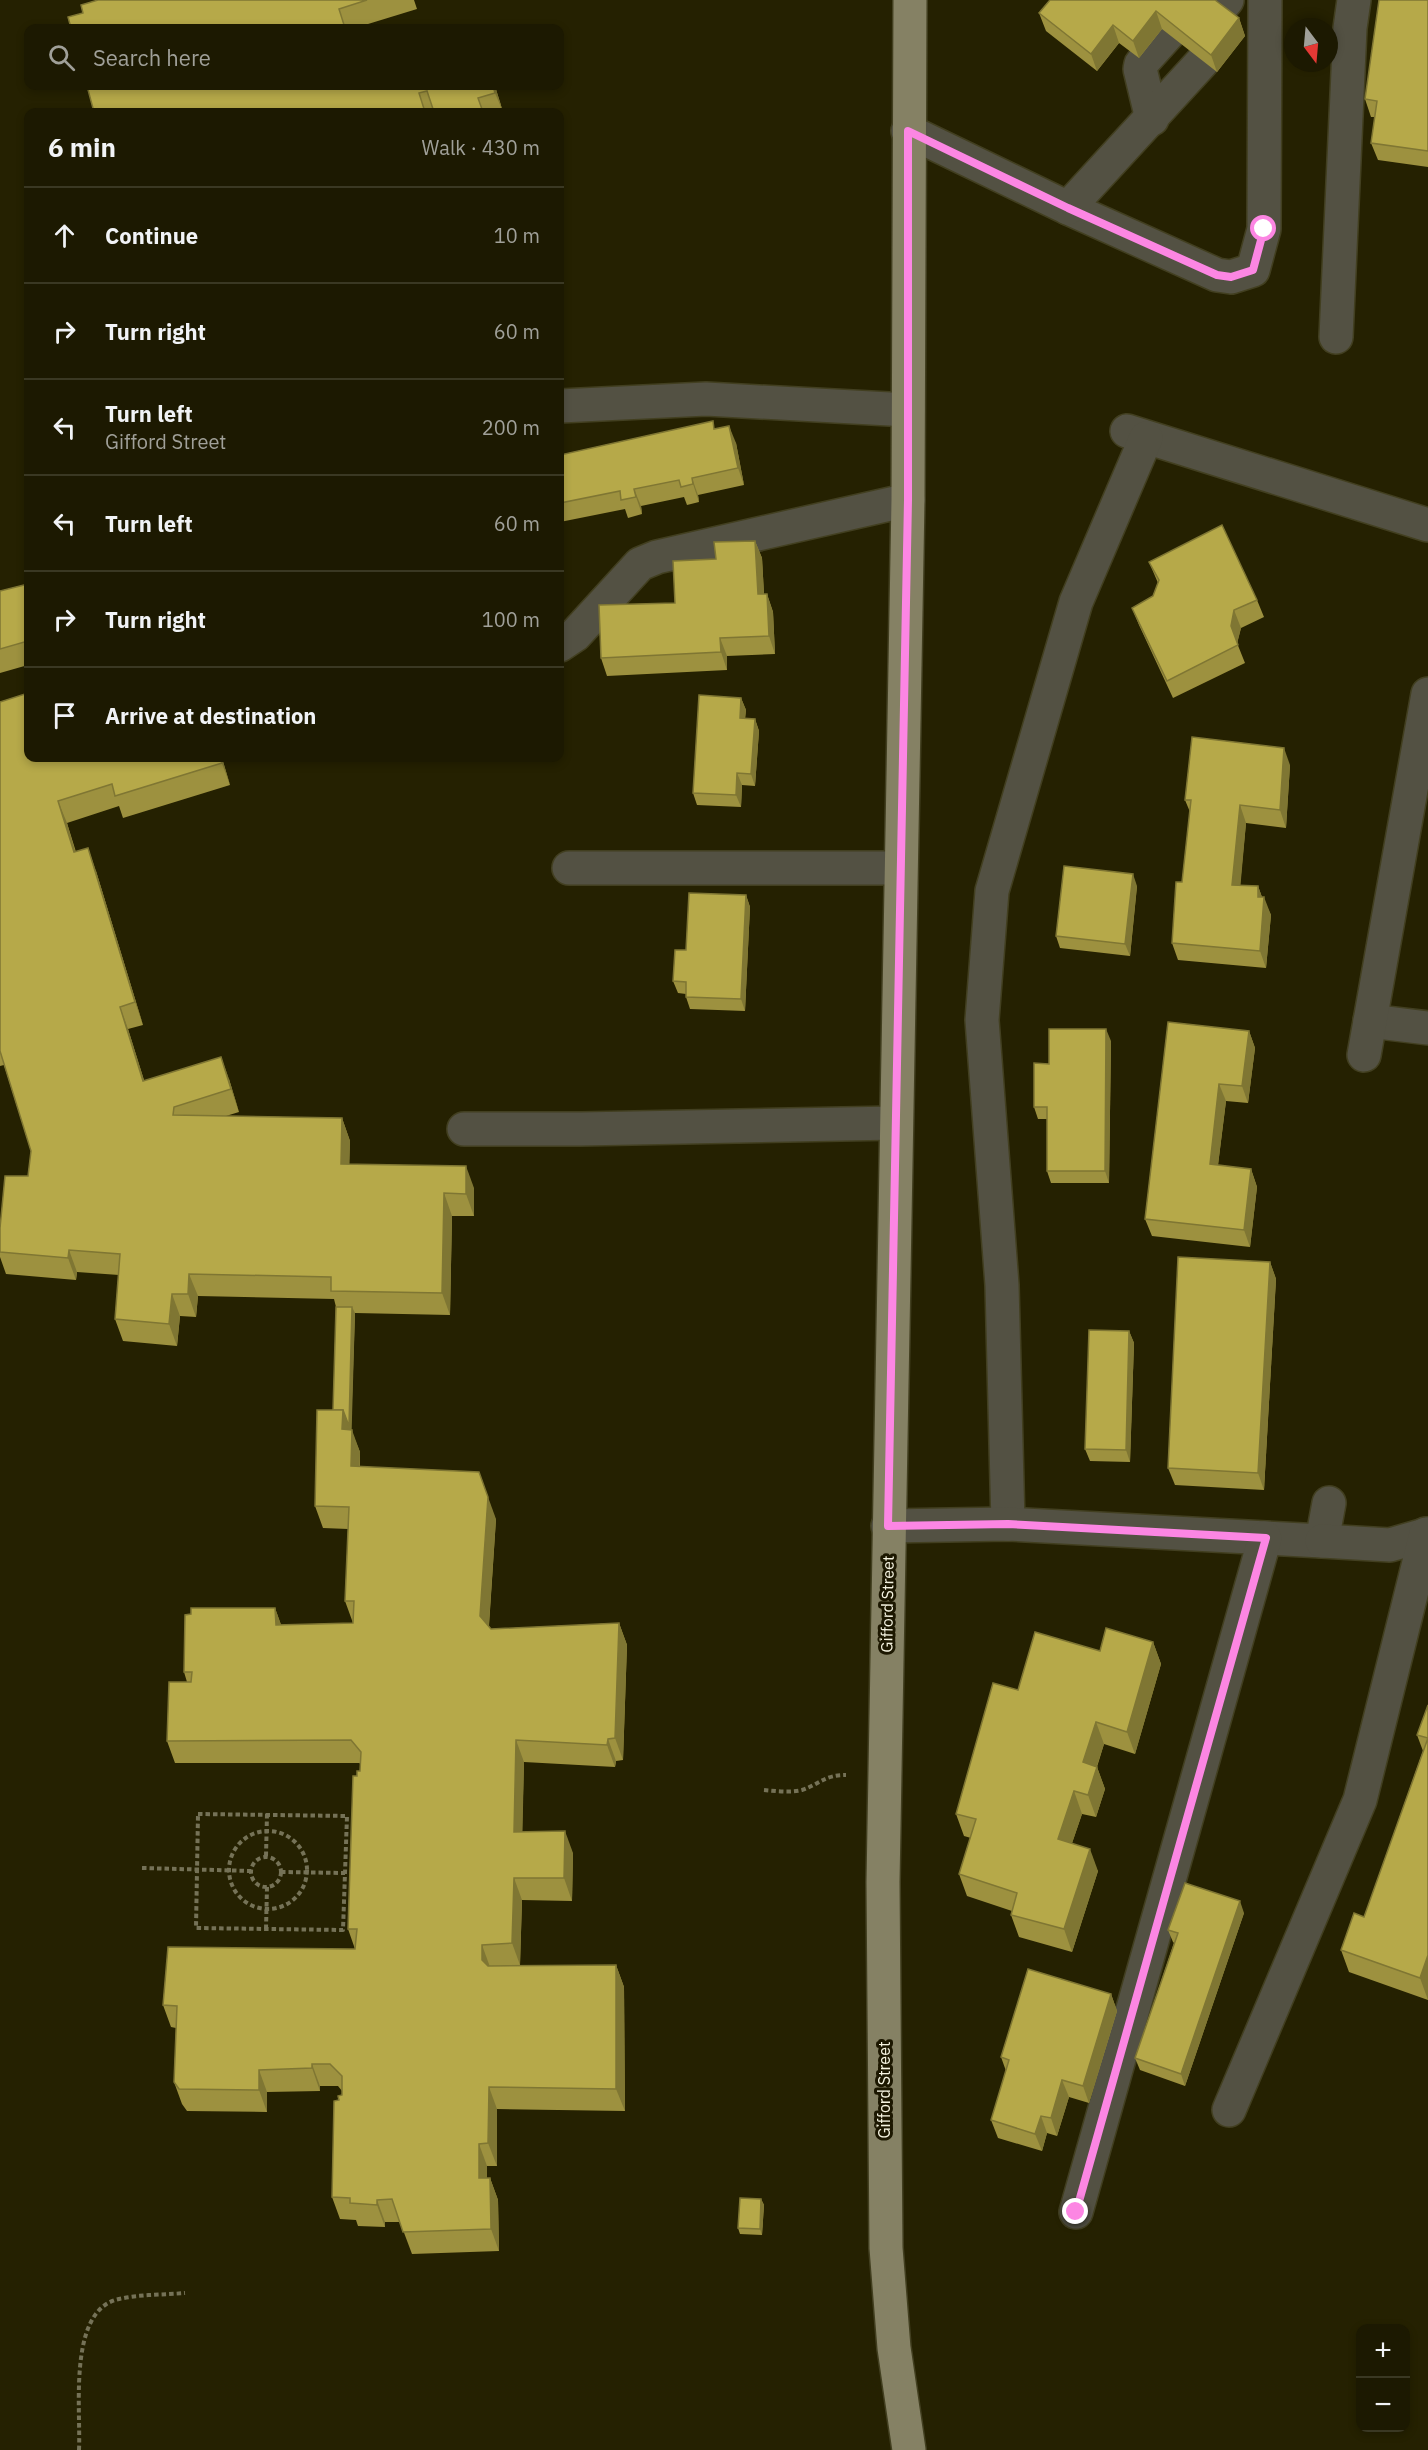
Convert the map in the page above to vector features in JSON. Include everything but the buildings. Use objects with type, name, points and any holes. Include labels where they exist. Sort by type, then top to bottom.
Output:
[{"type":"main road","name":"Gifford Street","points":[[909,2450],[894,2348],[886,2248],[883,1882],[908,500],[910,0]]},
{"type":"lane","points":[[1225,13],[1259,0]]},
{"type":"lane","points":[[908,131],[1071,210],[1217,275],[1231,277],[1253,270],[1264,229],[1265,0]]},
{"type":"lane","points":[[1336,337],[1350,28],[1354,0]]},
{"type":"lane","points":[[1071,210],[1149,106],[1185,47],[1141,64],[1149,106]]},
{"type":"lane","points":[[564,406],[706,399],[908,410]]},
{"type":"lane","points":[[1008,1524],[1002,1285],[982,1020],[992,891],[1076,602],[1137,434],[1428,525]]},
{"type":"lane","points":[[564,642],[575,635],[640,564],[657,557],[908,500]]},
{"type":"lane","points":[[1364,1055],[1428,694]]},
{"type":"lane","points":[[569,868],[900,868]]},
{"type":"lane","points":[[1370,1021],[1428,1028]]},
{"type":"lane","points":[[464,1128],[581,1129],[896,1123]]},
{"type":"lane","points":[[1322,1541],[1329,1503]]},
{"type":"lane","points":[[888,1526],[1008,1524],[1390,1545],[1427,1534]]},
{"type":"lane","points":[[1229,2110],[1360,1800],[1427,1534]]},
{"type":"lane","points":[[1076,2212],[1266,1538]]},
{"type":"path","points":[[764,1790],[793,1791],[810,1786],[831,1775],[852,1774]]},
{"type":"path","points":[[198,1814],[347,1816],[343,1930],[196,1928],[197,1869],[198,1814]]},
{"type":"path","points":[[266,1856],[267,1814]]},
{"type":"path","points":[[267,1832],[281,1833],[292,1840],[303,1854],[307,1872],[299,1894],[279,1908],[267,1909],[254,1907],[242,1900],[234,1889],[230,1870],[235,1850],[244,1840],[255,1833],[267,1832]]},
{"type":"path","points":[[266,1856],[276,1860],[281,1872],[276,1884],[267,1887],[254,1881],[251,1871],[257,1860],[266,1856]]},
{"type":"path","points":[[142,1868],[251,1871]]},
{"type":"path","points":[[281,1872],[345,1873]]},
{"type":"path","points":[[266,1929],[267,1887]]},
{"type":"path","points":[[79,2450],[81,2354],[91,2318],[114,2301],[185,2293]]},
{"type":"route","points":[[1076,2212],[1266,1538],[1008,1524],[888,1526],[908,500],[908,131],[1068,208],[1217,275],[1231,277],[1253,270],[1264,229]]}]
